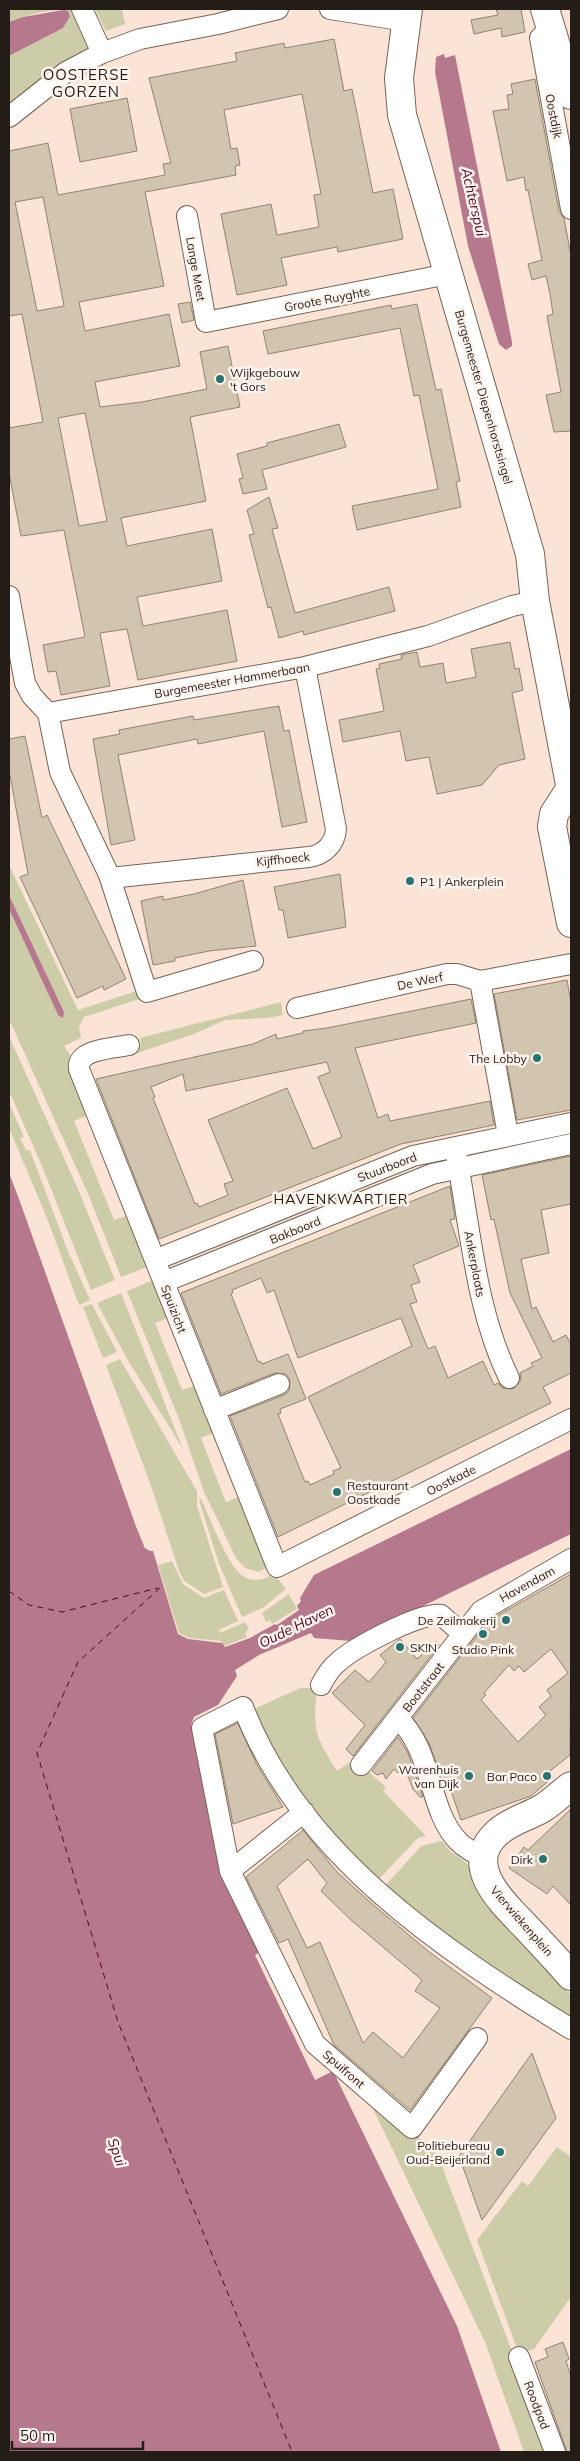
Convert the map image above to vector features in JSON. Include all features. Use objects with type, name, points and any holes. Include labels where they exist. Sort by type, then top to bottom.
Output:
[{"type":"street","points":[[82,9],[102,53]]},
{"type":"street","points":[[9,117],[66,72],[102,53],[140,39],[218,24],[278,9]]},
{"type":"street","points":[[330,9],[407,15]]},
{"type":"street","name":"Burgemeester Diepenhorstsingel","points":[[407,15],[399,78],[402,115],[530,554],[535,601],[571,791]]},
{"type":"street","name":"Oostdijk","points":[[548,18],[540,38],[571,209]]},
{"type":"street","name":"Oostdijk","points":[[548,18],[571,94]]},
{"type":"street","name":"Lange Meet","points":[[187,216],[206,322]]},
{"type":"street","name":"Groote Ruyghte","points":[[206,322],[448,274]]},
{"type":"street","points":[[9,596],[27,688],[48,713],[60,772],[110,878],[147,992],[253,961]]},
{"type":"street","name":"Burgemeester Hammerbaan","points":[[48,713],[305,667],[428,636],[512,606],[535,601]]},
{"type":"street","name":"Kijffhoeck","points":[[110,878],[309,857],[318,855],[327,848],[333,840],[336,829],[305,667]]},
{"type":"street","points":[[571,791],[554,814],[552,827],[571,923]]},
{"type":"street","name":"De Werf","points":[[297,1008],[448,974],[457,974],[480,981],[571,964]]},
{"type":"street","points":[[480,981],[508,1136]]},
{"type":"street","name":"Spuizicht","points":[[129,1044],[90,1053],[82,1059],[80,1070],[277,1567]]},
{"type":"street","name":"Stuurboord","points":[[155,1260],[413,1156],[571,1123]]},
{"type":"street","name":"Bakboord","points":[[164,1282],[424,1177],[571,1144]]},
{"type":"street","name":"Ankerplaats","points":[[454,1146],[484,1310],[494,1343],[509,1378]]},
{"type":"street","points":[[343,1185],[352,1207]]},
{"type":"street","points":[[221,1234],[229,1256]]},
{"type":"street","points":[[214,1410],[279,1384]]},
{"type":"street","name":"Oostkade","points":[[277,1567],[571,1419]]},
{"type":"street","name":"Havendam","points":[[447,1657],[474,1618],[488,1606],[571,1559]]},
{"type":"street","points":[[321,1686],[330,1670],[349,1654],[420,1618],[441,1615],[463,1634]]},
{"type":"street","name":"Bootstraat","points":[[361,1766],[447,1657]]},
{"type":"street","name":"Spuifront","points":[[477,2038],[412,2128],[315,2044],[230,1871],[202,1728],[243,1707],[276,1773],[304,1812],[349,1863],[422,1928],[481,1972],[571,2029]]},
{"type":"street","name":"Bootstraat","points":[[398,1718],[411,1732],[422,1754],[451,1832],[464,1846],[484,1857]]},
{"type":"street","points":[[484,1857],[491,1840],[502,1828],[542,1808],[571,1786]]},
{"type":"street","points":[[230,1871],[304,1812]]},
{"type":"street","name":"Vierwiekenplein","points":[[484,1857],[485,1872],[492,1890],[571,1976]]},
{"type":"street","name":"Roodpad","points":[[519,2357],[555,2452]]},
{"type":"green space","points":[[9,9],[73,9],[91,47],[9,107],[9,56],[63,28],[66,12],[46,11],[9,22]]},
{"type":"green space","points":[[95,9],[122,9],[125,24],[106,31]]},
{"type":"green space","points":[[9,865],[78,1010],[140,990],[142,998],[84,1017],[79,1027],[81,1038],[64,1046],[71,1056],[70,1065],[89,1115],[74,1121],[114,1220],[129,1215],[150,1266],[121,1277],[89,1196],[9,1019],[9,909],[58,1015],[64,1012],[9,895]]},
{"type":"green space","points":[[281,1002],[283,1015],[267,1018],[225,1020],[194,1034],[134,1054],[132,1048],[141,1046],[140,1038]]},
{"type":"green space","points":[[9,1036],[78,1189],[115,1280],[91,1290],[42,1166],[9,1091]]},
{"type":"green space","points":[[9,1103],[24,1137],[20,1138],[26,1150],[30,1150],[67,1249],[90,1300],[79,1305],[47,1218],[9,1128]]},
{"type":"green space","points":[[156,1279],[170,1317],[155,1323],[182,1390],[197,1385],[216,1432],[201,1438],[226,1502],[241,1496],[270,1566],[259,1572],[245,1568],[236,1558],[204,1492],[179,1419],[127,1291]]},
{"type":"green space","points":[[121,1293],[183,1449],[126,1357],[97,1303]]},
{"type":"green space","points":[[92,1304],[117,1352],[103,1358],[83,1307]]},
{"type":"green space","points":[[120,1359],[197,1491],[197,1506],[223,1587],[204,1594],[184,1581],[179,1571],[151,1486],[106,1365]]},
{"type":"green space","points":[[201,1499],[226,1554],[239,1572],[249,1579],[256,1580],[264,1579],[274,1574],[286,1589],[264,1607],[242,1617],[219,1564],[199,1500]]},
{"type":"green space","points":[[172,1561],[183,1584],[204,1598],[224,1590],[238,1621],[219,1630],[220,1633],[245,1622],[249,1630],[245,1632],[247,1637],[224,1646],[221,1641],[189,1638],[179,1633],[158,1565]]},
{"type":"green space","points":[[289,1594],[297,1609],[272,1624],[270,1620],[266,1622],[262,1613]]},
{"type":"green space","points":[[300,1688],[317,1688],[315,1714],[317,1732],[337,1771],[356,1758],[360,1764],[386,1787],[383,1791],[426,1836],[418,1838],[378,1880],[313,1812],[277,1757],[252,1710]]},
{"type":"green space","points":[[442,1841],[450,1851],[468,1864],[473,1884],[484,1901],[571,1995],[571,2018],[466,1952],[385,1886],[421,1846]]},
{"type":"green space","points":[[365,2092],[437,2153],[550,2452],[524,2452],[485,2342]]},
{"type":"green space","points":[[557,2147],[571,2157],[571,2297],[534,2349],[519,2354],[477,2240],[522,2181],[528,2186]]},
{"type":"water","points":[[63,10],[68,11],[70,16],[63,28],[9,56],[9,22],[23,17]]},
{"type":"water","name":"Achterspui","points":[[444,54],[445,58],[455,55],[512,342],[512,346],[506,350],[499,344],[468,246],[435,72],[436,57]]},
{"type":"water","points":[[9,895],[64,1012],[63,1018],[58,1015],[9,909]]},
{"type":"water","points":[[9,1173],[29,1224],[136,1526],[145,1548],[153,1551],[178,1634],[188,1639],[222,1643],[225,1647],[250,1638],[275,1624],[277,1625],[299,1610],[297,1606],[301,1601],[300,1598],[314,1575],[571,1449],[571,1534],[351,1641],[314,1638],[311,1633],[259,1655],[235,1670],[237,1676],[218,1705],[194,1717],[191,1725],[226,1881],[262,1951],[255,1955],[315,2080],[333,2071],[457,2326],[501,2452],[9,2452]]},
{"type":"pier","points":[[9,1171],[31,1223],[138,1525],[147,1546],[156,1551],[150,1551],[145,1548],[136,1526]]},
{"type":"building","points":[[496,9],[521,9],[525,32],[502,37],[501,28],[474,34],[471,20],[498,15]]},
{"type":"building","points":[[334,39],[344,91],[352,89],[373,193],[393,189],[403,239],[338,252],[337,247],[281,258],[287,285],[237,295],[221,214],[271,204],[277,235],[319,227],[314,195],[321,194],[302,94],[224,110],[231,149],[237,148],[240,165],[235,166],[236,175],[145,192],[164,286],[79,302],[85,331],[169,314],[180,366],[95,382],[100,407],[142,402],[207,389],[200,352],[228,346],[240,407],[190,417],[206,501],[121,518],[127,546],[212,529],[222,581],[137,597],[143,626],[227,610],[237,661],[138,680],[127,629],[100,633],[110,686],[61,695],[56,671],[48,672],[43,645],[85,637],[64,530],[21,536],[9,473],[9,428],[43,422],[22,314],[9,316],[9,151],[48,143],[58,195],[165,175],[163,164],[171,163],[149,78],[237,61],[235,53],[284,43],[285,48]],"holes":[[[43,197],[64,306],[37,311],[15,202]],[[85,413],[107,521],[79,526],[58,418]]]},
{"type":"building","points":[[535,79],[559,211],[564,218],[571,256],[571,431],[554,432],[546,395],[561,392],[547,316],[553,314],[550,294],[546,276],[532,280],[528,264],[542,260],[528,190],[526,191],[524,177],[507,181],[493,111],[509,109],[507,95],[513,94],[511,84]]},
{"type":"building","points":[[127,98],[137,151],[80,162],[70,109]]},
{"type":"building","points":[[190,302],[194,320],[182,323],[178,304]]},
{"type":"building","points":[[417,304],[436,390],[441,389],[460,481],[456,482],[461,507],[357,530],[352,506],[438,489],[419,395],[414,396],[400,328],[268,354],[263,331],[391,305],[392,309]]},
{"type":"building","points":[[339,424],[346,447],[262,470],[267,489],[243,494],[239,479],[243,478],[237,454],[267,446],[267,443]]},
{"type":"building","points":[[269,497],[278,528],[272,529],[295,613],[389,587],[395,611],[304,635],[303,631],[279,638],[271,607],[268,608],[249,535],[254,534],[247,510]]},
{"type":"building","points":[[510,642],[515,669],[519,668],[523,690],[512,693],[525,759],[499,765],[482,785],[437,794],[429,757],[406,761],[400,731],[343,742],[339,720],[384,711],[376,669],[380,668],[379,664],[402,659],[401,655],[417,652],[420,667],[443,663],[446,683],[476,677],[471,649]]},
{"type":"building","points":[[279,706],[284,731],[289,730],[307,822],[282,827],[264,731],[198,744],[197,739],[118,755],[135,840],[111,845],[93,739],[120,734],[119,730],[193,716],[194,720]]},
{"type":"building","points":[[25,736],[42,818],[47,815],[126,979],[104,990],[103,986],[77,998],[20,877],[28,874],[9,770],[9,739]]},
{"type":"building","points":[[340,874],[346,927],[288,938],[283,910],[279,910],[274,887]]},
{"type":"building","points":[[243,880],[256,946],[209,951],[153,965],[141,901],[163,896],[163,900],[194,894]]},
{"type":"building","name":"The Lobby","points":[[567,980],[571,1002],[571,1110],[517,1120],[494,994]]},
{"type":"building","points":[[471,999],[476,1023],[355,1048],[378,1118],[388,1114],[390,1121],[490,1101],[494,1125],[401,1144],[159,1239],[96,1079],[253,1044],[276,1034],[277,1039],[303,1033],[303,1031],[327,1028]],"holes":[[[327,1062],[330,1072],[318,1077],[342,1137],[313,1149],[287,1088],[208,1120],[233,1181],[224,1184],[228,1195],[199,1207],[197,1203],[195,1204],[153,1098],[155,1097],[151,1087],[183,1074],[186,1091]]]},
{"type":"building","points":[[571,1156],[571,1204],[541,1210],[549,1253],[521,1259],[532,1309],[536,1307],[553,1342],[566,1335],[571,1345],[571,1373],[543,1387],[551,1403],[278,1537],[230,1416],[284,1395],[289,1391],[290,1380],[286,1374],[275,1373],[221,1394],[181,1293],[450,1186],[455,1219],[450,1220],[459,1246],[413,1265],[420,1282],[411,1285],[417,1302],[410,1304],[428,1349],[435,1346],[448,1378],[483,1361],[494,1385],[498,1383],[502,1388],[513,1389],[521,1380],[520,1373],[533,1366],[531,1363],[542,1358],[510,1293],[494,1219],[491,1220],[482,1175]],"holes":[[[261,1278],[267,1293],[274,1290],[298,1358],[401,1318],[412,1346],[308,1397],[341,1468],[333,1471],[334,1474],[310,1485],[308,1481],[305,1482],[278,1414],[281,1413],[280,1409],[306,1399],[288,1354],[262,1364],[260,1361],[258,1362],[231,1294],[233,1293],[232,1290]]]},
{"type":"building","points":[[571,1574],[570,1755],[550,1771],[553,1777],[531,1796],[461,1820],[450,1788],[445,1789],[429,1743],[413,1718],[486,1624]],"holes":[[[551,1649],[568,1673],[547,1690],[551,1696],[539,1707],[546,1715],[518,1742],[481,1700],[486,1695],[484,1693],[509,1665],[514,1671],[519,1666],[524,1672]]]},
{"type":"building","points":[[400,1639],[417,1659],[436,1641],[439,1645],[353,1756],[346,1749],[365,1725],[332,1693],[355,1670],[369,1682],[386,1662],[380,1655]]},
{"type":"building","points":[[238,1723],[257,1765],[283,1807],[233,1824],[215,1734]]},
{"type":"building","points":[[398,1737],[408,1753],[423,1797],[420,1797],[413,1789],[404,1767],[398,1773],[394,1769],[386,1779],[383,1773],[377,1775],[372,1771]]},
{"type":"building","name":"Dirk","points":[[571,1809],[571,1905],[553,1886],[547,1894],[509,1868],[524,1847],[528,1850]]},
{"type":"building","points":[[303,1830],[337,1872],[370,1902],[428,1951],[492,1998],[410,2110],[334,2045],[288,1939],[279,1943],[246,1877]],"holes":[[[308,1859],[327,1883],[321,1891],[351,1920],[422,1980],[415,1991],[440,2008],[403,2058],[373,2032],[363,2043],[320,1942],[307,1948],[277,1886]]]},
{"type":"building","points":[[532,2053],[556,2118],[482,2220],[459,2156]]},
{"type":"building","points":[[563,2342],[569,2359],[566,2361],[571,2377],[571,2452],[567,2452],[535,2362],[548,2357],[545,2349]]},
{"type":"ferry route","points":[[9,1591],[29,1605],[62,1612],[158,1588]]},
{"type":"ferry route","points":[[160,1588],[78,1662],[37,1753],[118,2022],[292,2452]]},
{"type":"place","name":"Wijkgebouw 't Gors","points":[[220,379]]},
{"type":"place","name":"P1 | Ankerplein","points":[[410,881]]},
{"type":"place","name":"The Lobby","points":[[537,1058]]},
{"type":"place","name":"Restaurant Oostkade","points":[[337,1492]]},
{"type":"place","name":"De Zeilmakerij","points":[[506,1620]]},
{"type":"place","name":"Studio Pink","points":[[483,1634]]},
{"type":"place","name":"SK!N","points":[[400,1647]]},
{"type":"place","name":"Warenhuis van Dijk","points":[[469,1776]]},
{"type":"place","name":"Bar Paco","points":[[547,1776]]},
{"type":"place","name":"Dirk","points":[[543,1859]]},
{"type":"place","name":"Politiebureau Oud-Beijerland","points":[[500,2152]]},
{"type":"district","name":"OOSTERSE GORZEN","points":[[86,82]]},
{"type":"district","name":"HAVENKWARTIER","points":[[341,1199]]},
{"type":"water label","name":"Oude Haven","points":[[296,1626]]},
{"type":"water label","name":"Spui","points":[[117,2152]]}]
